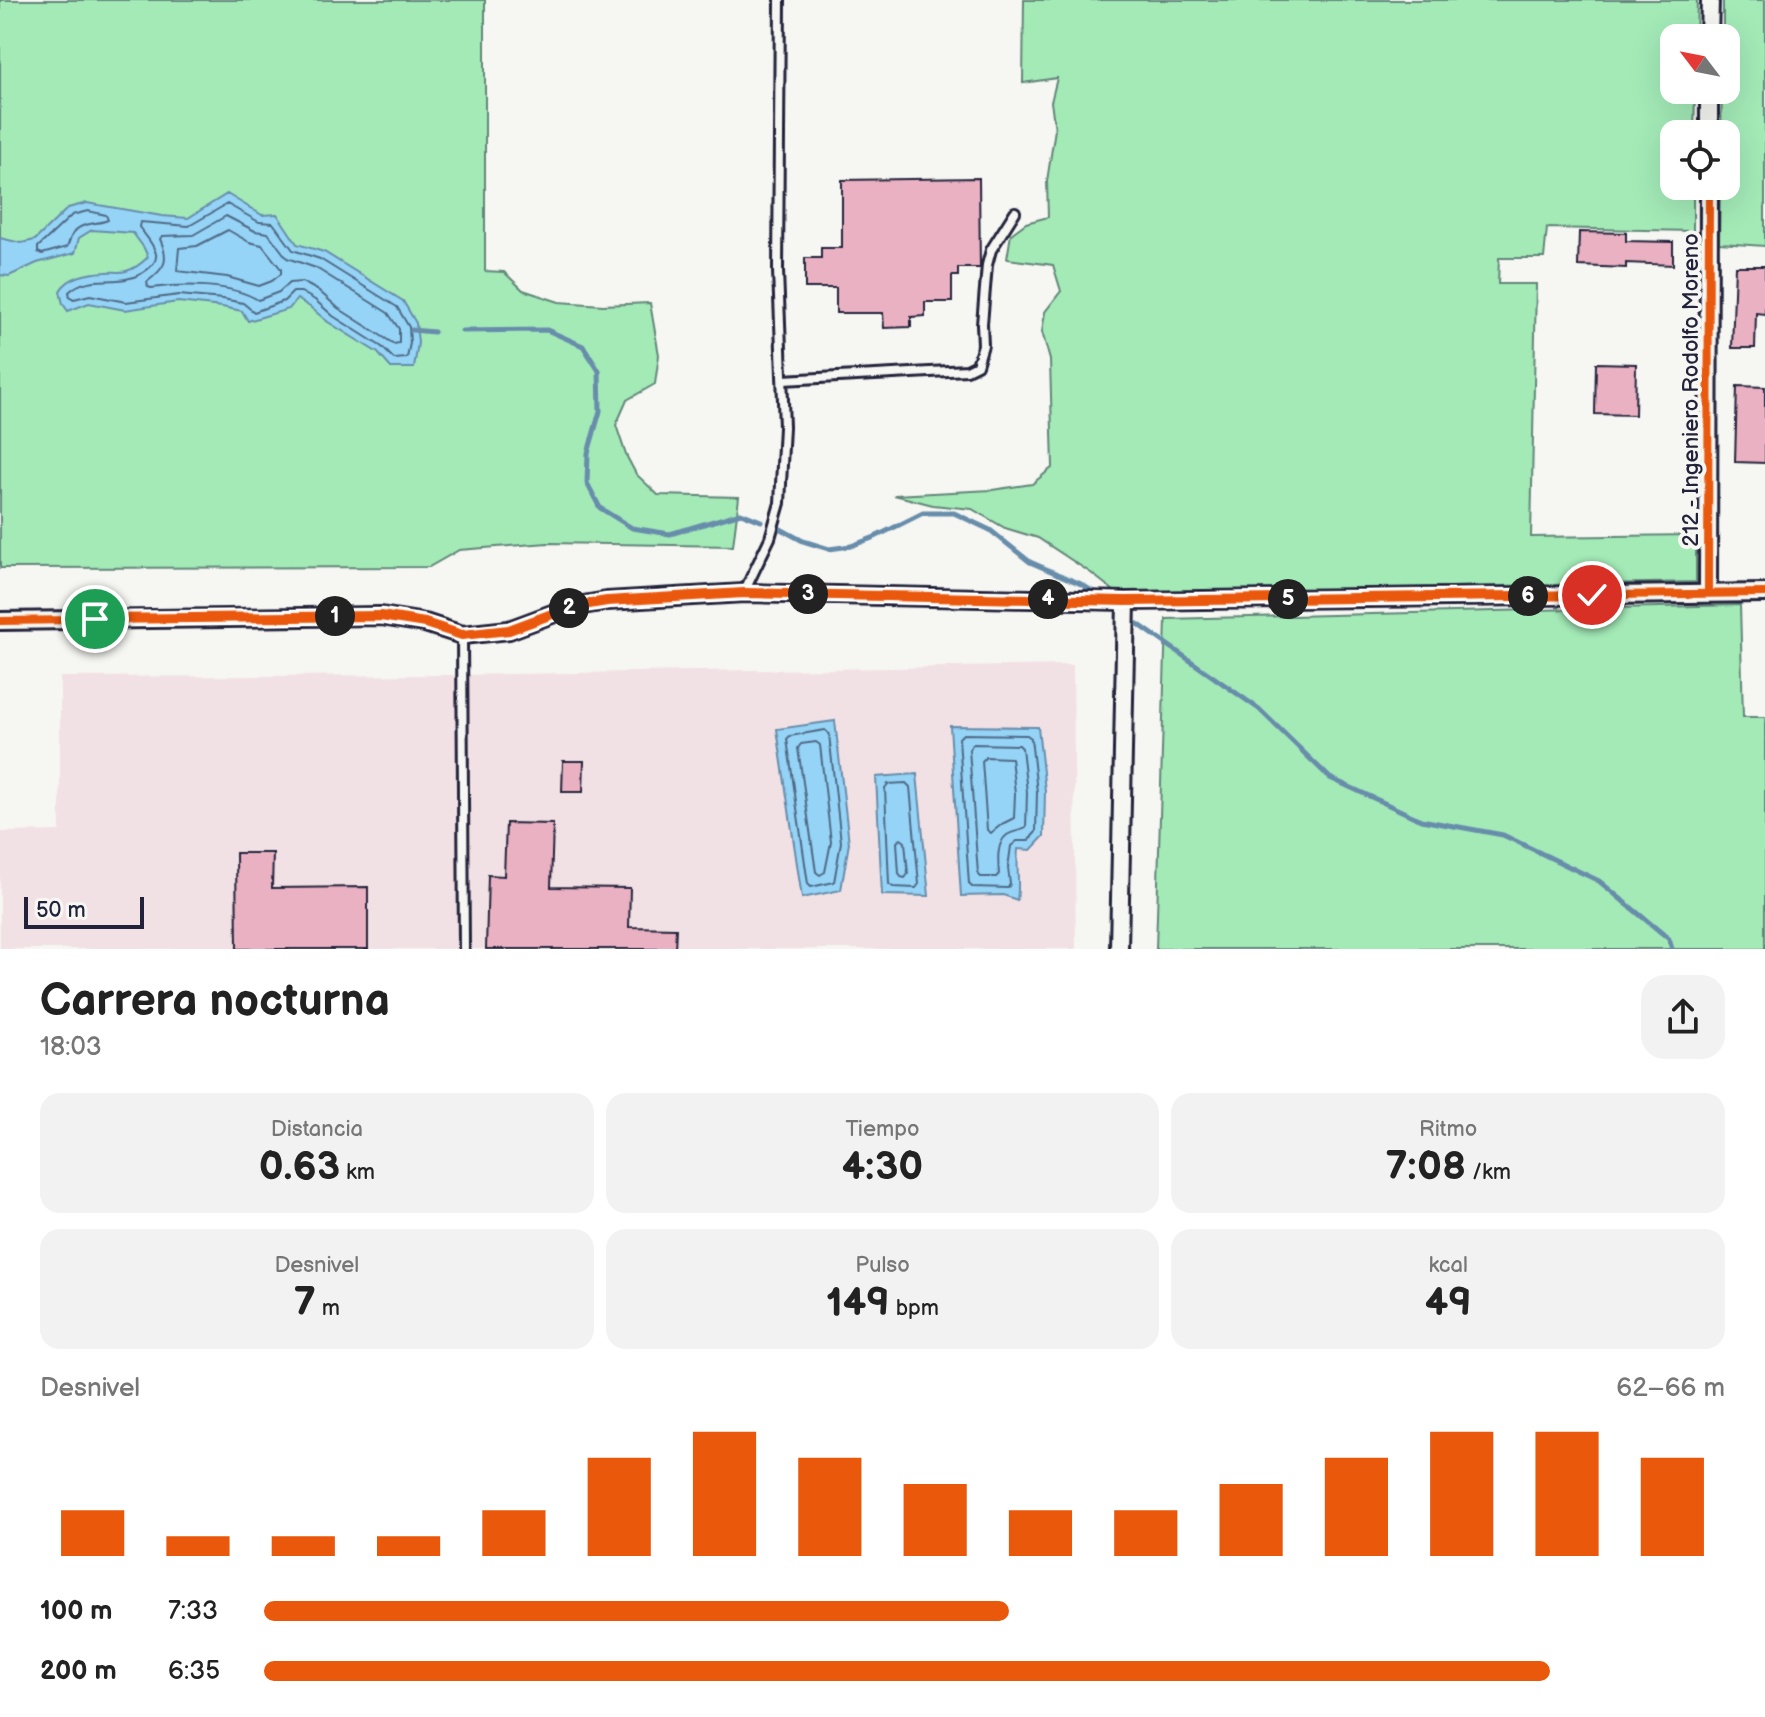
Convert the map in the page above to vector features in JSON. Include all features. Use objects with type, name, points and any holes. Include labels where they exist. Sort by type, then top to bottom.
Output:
[{"type":"street","points":[[1709,24],[1710,0]]},
{"type":"street","name":"212 - Ingeniero Rodolfo Moreno","points":[[1708,593],[1709,200]]},
{"type":"street","points":[[0,621],[381,616],[425,623],[462,635],[509,630],[571,607],[607,601],[744,593],[1126,601],[1765,593]]},
{"type":"street","points":[[1119,949],[1126,601]]},
{"type":"lane","points":[[744,593],[770,538],[780,503],[784,427],[778,271],[780,0]]},
{"type":"lane","points":[[783,380],[967,370],[977,365],[983,345],[987,265],[991,250],[1015,212]]},
{"type":"lane","points":[[462,635],[464,949]]},
{"type":"shaded area","points":[[1073,665],[1076,949],[0,949],[0,832],[60,831],[60,677],[452,675]]},
{"type":"green space","points":[[0,0],[485,0],[485,271],[504,272],[523,290],[559,302],[603,305],[650,303],[659,355],[655,384],[627,400],[616,425],[626,455],[636,474],[658,495],[739,497],[733,546],[548,543],[459,550],[429,567],[0,568]]},
{"type":"green space","points":[[1024,0],[1697,0],[1696,24],[1660,24],[1660,104],[1695,104],[1694,120],[1660,120],[1660,200],[1693,200],[1693,231],[1547,228],[1544,258],[1499,258],[1498,284],[1536,284],[1531,537],[1696,535],[1696,582],[1118,594],[1038,538],[1005,528],[972,509],[933,505],[894,495],[992,490],[1032,484],[1053,467],[1050,360],[1042,332],[1045,312],[1061,291],[1053,265],[1007,259],[1011,234],[1026,223],[1048,217],[1047,181],[1055,129],[1051,102],[1057,78],[1023,83]]},
{"type":"green space","points":[[1723,0],[1765,0],[1765,246],[1719,243],[1720,200],[1740,200],[1740,120],[1721,120],[1722,104],[1740,104],[1740,24],[1723,24]]},
{"type":"green space","points":[[1740,605],[1743,717],[1765,717],[1765,949],[1156,949],[1166,619]]},
{"type":"water","points":[[227,194],[262,215],[277,214],[297,244],[324,252],[403,301],[416,323],[418,343],[414,368],[391,368],[378,353],[297,299],[289,309],[248,321],[242,311],[178,302],[125,310],[89,303],[68,311],[60,291],[68,282],[86,274],[129,270],[148,257],[133,233],[92,230],[79,238],[75,253],[37,263],[9,276],[0,275],[0,238],[21,243],[35,240],[68,208],[87,203],[188,218]]},
{"type":"water","points":[[835,721],[849,843],[841,890],[802,898],[777,729]]},
{"type":"water","points":[[950,726],[1038,727],[1045,791],[1044,836],[1031,850],[1018,849],[1017,900],[1003,895],[961,896]]},
{"type":"water","points":[[917,774],[929,896],[882,895],[876,777]]},
{"type":"building","points":[[979,178],[980,268],[958,268],[958,276],[952,276],[952,302],[925,302],[925,316],[911,317],[911,327],[884,328],[883,313],[836,313],[836,288],[805,288],[805,258],[821,258],[821,248],[842,248],[842,180]]},
{"type":"building","points":[[1579,232],[1626,233],[1626,241],[1673,242],[1673,265],[1626,263],[1626,268],[1578,266]]},
{"type":"building","points":[[1735,266],[1765,266],[1765,314],[1756,313],[1755,348],[1732,348]]},
{"type":"building","points":[[1596,363],[1636,364],[1635,415],[1595,414]]},
{"type":"building","points":[[1737,386],[1765,387],[1765,463],[1735,462]]},
{"type":"building","points":[[563,761],[584,761],[583,792],[562,792]]},
{"type":"building","points":[[506,823],[553,824],[551,887],[630,888],[629,927],[676,928],[675,949],[486,949],[488,875],[504,876]]},
{"type":"building","points":[[236,853],[273,853],[272,888],[368,887],[368,949],[237,949]]},
{"type":"waterway","points":[[412,330],[434,332]]},
{"type":"waterway","points":[[462,331],[547,330],[583,346],[599,371],[600,411],[588,453],[587,483],[600,508],[632,528],[670,534],[741,513],[761,521]]},
{"type":"waterway","points":[[777,527],[803,541],[829,549],[851,546],[875,537],[923,513],[954,513],[990,530],[1030,562],[1097,594]]},
{"type":"waterway","points":[[1138,624],[1259,709],[1330,778],[1421,820],[1503,835],[1599,881],[1669,939],[1672,949]]},
{"type":"cycle path","points":[[1708,593],[1709,200]]},
{"type":"cycle path","points":[[0,621],[381,616],[425,623],[462,635],[509,630],[571,607],[607,601],[744,593],[1126,601],[1765,593]]},
{"type":"route","points":[[95,619],[381,616],[425,623],[462,635],[509,630],[571,607],[607,601],[744,593],[1126,601],[1592,595]]}]
